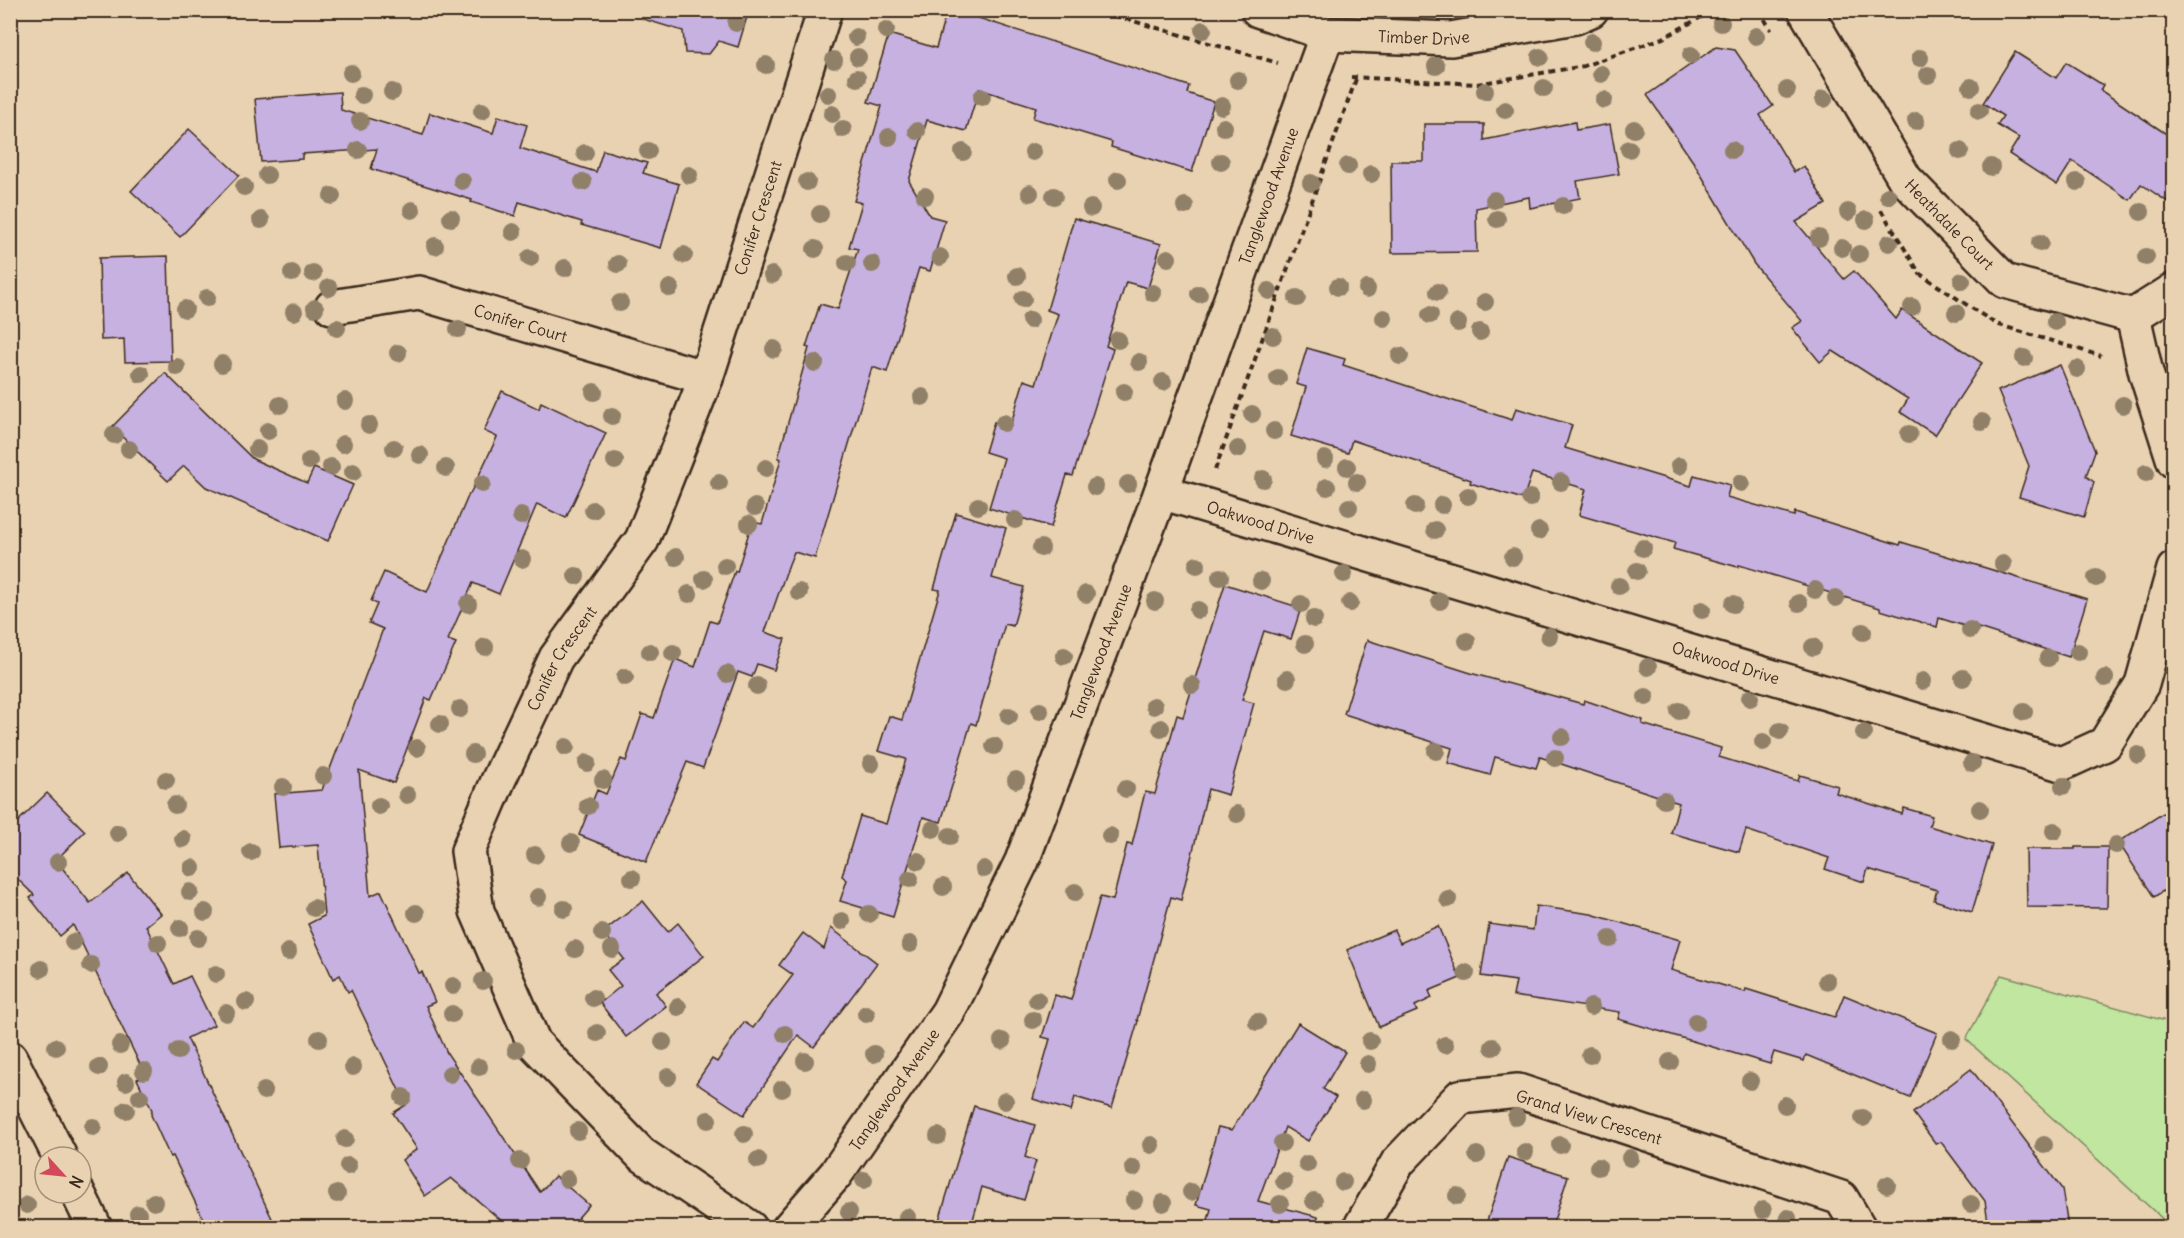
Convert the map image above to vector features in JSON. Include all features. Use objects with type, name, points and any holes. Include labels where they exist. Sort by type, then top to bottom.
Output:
[{"type":"street","name":"Conifer Crescent","points":[[750,1227],[641,1154],[534,1043],[477,911],[468,851],[556,658],[642,540],[706,378],[825,10]]},
{"type":"street","name":"Timber Drive","points":[[1258,10],[1327,34],[1451,39],[1575,17],[1591,10]]},
{"type":"street","name":"Heathdale Court","points":[[1805,10],[1905,179],[2005,281],[2133,316]]},
{"type":"street","name":"Tanglewood Avenue","points":[[789,1227],[835,1175],[948,1012],[1022,861],[1161,492],[1327,34]]},
{"type":"street","points":[[2174,290],[2133,316],[2146,373],[2174,461]]},
{"type":"street","name":"Conifer Court","points":[[332,307],[419,293],[706,378]]},
{"type":"street","name":"Oakwood Drive","points":[[1161,492],[2061,764],[2105,744],[2142,684],[2174,569]]},
{"type":"street","points":[[10,1058],[54,1145]]},
{"type":"street","name":"Grand View Crescent","points":[[1360,1227],[1398,1162],[1460,1097],[1518,1091],[1841,1198],[1859,1227]]},
{"type":"street","points":[[84,1205],[94,1227]]},
{"type":"path","points":[[1214,473],[1356,79]]},
{"type":"green space","points":[[2001,975],[2173,1023],[2173,1227],[2167,1227],[2168,1224],[1966,1039]]},
{"type":"building","points":[[644,10],[749,10],[738,47],[719,41],[709,54],[685,53],[683,31],[643,19]]},
{"type":"building","points":[[947,10],[954,10],[1189,86],[1187,93],[1214,102],[1192,172],[1111,147],[1112,142],[1033,118],[1036,107],[979,89],[966,131],[927,120],[909,181],[930,216],[945,220],[930,271],[919,268],[887,372],[872,367],[815,558],[794,552],[789,564],[765,632],[785,639],[774,670],[757,664],[752,677],[738,672],[703,768],[687,762],[646,862],[579,835],[597,790],[606,794],[621,759],[626,761],[642,714],[654,718],[675,659],[695,667],[710,621],[717,623],[735,571],[737,572],[752,522],[762,524],[809,348],[806,347],[820,304],[838,309],[858,249],[849,247],[862,203],[854,201],[882,106],[868,102],[889,34],[936,48]]},
{"type":"building","points":[[1716,47],[1735,50],[1773,106],[1760,115],[1794,172],[1804,166],[1826,204],[1796,222],[1844,279],[1854,271],[1896,319],[1902,310],[1982,363],[1935,435],[1900,412],[1908,399],[1833,351],[1820,362],[1792,328],[1802,321],[1754,264],[1694,163],[1647,95]]},
{"type":"building","points":[[2015,52],[2056,78],[2066,62],[2103,85],[2100,90],[2174,139],[2174,206],[2141,184],[2130,200],[2072,161],[2057,185],[2009,154],[2019,138],[1997,125],[2003,116],[1983,103]]},
{"type":"building","points":[[340,92],[341,110],[423,135],[430,113],[493,133],[498,116],[527,125],[520,148],[596,172],[603,150],[647,163],[643,173],[679,184],[661,248],[581,225],[582,222],[519,202],[515,216],[471,202],[472,200],[371,169],[377,149],[302,154],[302,159],[261,162],[255,99]]},
{"type":"building","points":[[1575,122],[1576,130],[1610,124],[1619,174],[1577,181],[1580,198],[1530,208],[1529,197],[1476,208],[1477,252],[1392,253],[1391,161],[1424,161],[1424,124],[1484,124],[1484,140]]},
{"type":"building","points":[[189,129],[239,175],[180,237],[131,191]]},
{"type":"building","points":[[1074,218],[1161,244],[1148,288],[1126,282],[1106,346],[1113,349],[1073,476],[1067,475],[1051,527],[989,508],[1004,458],[985,452],[994,422],[1010,427],[1024,380],[1036,384],[1058,314],[1047,310]]},
{"type":"building","points":[[168,256],[171,361],[125,362],[124,339],[101,340],[99,258]]},
{"type":"building","points":[[1307,348],[1345,359],[1343,365],[1512,420],[1516,408],[1572,425],[1565,448],[1691,486],[1694,475],[1730,485],[1727,497],[1794,516],[1795,512],[1900,545],[1901,542],[2087,599],[2069,657],[1972,626],[1971,628],[1939,618],[1937,627],[1739,565],[1738,567],[1673,549],[1675,543],[1579,515],[1586,489],[1532,473],[1523,499],[1470,483],[1471,480],[1352,440],[1348,453],[1291,436],[1306,387],[1296,384]]},
{"type":"building","points":[[2060,365],[2095,451],[2086,476],[2094,482],[2084,517],[2019,497],[2029,466],[1998,391]]},
{"type":"building","points":[[165,373],[253,459],[307,483],[314,468],[353,485],[328,541],[206,487],[184,466],[168,481],[112,427]]},
{"type":"building","points":[[502,391],[539,409],[541,402],[606,433],[566,518],[537,504],[499,594],[473,583],[448,640],[456,643],[431,700],[426,698],[394,783],[359,770],[370,896],[381,891],[435,1002],[426,1006],[447,1053],[540,1192],[555,1176],[589,1205],[570,1227],[509,1227],[451,1178],[425,1196],[402,1160],[417,1149],[393,1113],[406,1105],[351,990],[348,992],[340,975],[333,979],[308,924],[324,916],[318,845],[279,848],[274,794],[322,790],[383,629],[369,623],[377,604],[371,601],[384,572],[427,592],[469,494],[497,437],[484,431]]},
{"type":"building","points":[[956,513],[1006,528],[992,578],[1024,587],[1013,626],[1005,624],[976,725],[971,723],[941,822],[923,817],[893,917],[840,901],[847,880],[842,876],[860,816],[886,824],[906,759],[878,751],[889,716],[902,720],[940,590],[934,589]]},
{"type":"building","points":[[1225,584],[1301,608],[1291,639],[1264,631],[1242,700],[1254,703],[1228,795],[1208,789],[1181,900],[1171,897],[1112,1108],[1075,1097],[1071,1111],[1033,1099],[1050,1039],[1042,1037],[1055,995],[1071,1000],[1100,897],[1113,900],[1127,844],[1132,845],[1145,792],[1155,794],[1177,715],[1183,717]]},
{"type":"building","points":[[1367,640],[1474,674],[1583,704],[1584,700],[1643,720],[1642,724],[1721,748],[1719,757],[1798,781],[1800,775],[1838,786],[1836,793],[1902,814],[1904,808],[1932,816],[1929,826],[1992,845],[1972,912],[1934,900],[1937,890],[1868,869],[1864,882],[1825,869],[1829,858],[1746,830],[1739,852],[1671,833],[1679,803],[1540,757],[1536,768],[1495,757],[1490,775],[1448,763],[1452,748],[1344,714]]},
{"type":"building","points":[[47,793],[85,831],[56,860],[90,903],[128,873],[161,914],[146,926],[174,984],[190,976],[214,1025],[187,1038],[276,1227],[207,1227],[151,1115],[152,1110],[137,1079],[145,1075],[73,925],[60,936],[30,898],[34,895],[10,872],[10,829]]},
{"type":"building","points":[[2174,806],[2174,884],[2154,897],[2118,842]]},
{"type":"building","points":[[2075,847],[2108,847],[2107,908],[2027,907],[2026,849],[2075,849]]},
{"type":"building","points":[[643,901],[668,932],[678,923],[704,956],[656,993],[666,1006],[626,1037],[600,1003],[621,986],[608,970],[624,959],[603,932]]},
{"type":"building","points":[[1536,906],[1591,914],[1680,940],[1671,970],[1745,992],[1746,989],[1835,1017],[1844,995],[1937,1033],[1910,1098],[1806,1055],[1804,1061],[1774,1052],[1770,1064],[1618,1019],[1620,1012],[1513,996],[1516,981],[1481,976],[1489,924],[1533,930]]},
{"type":"building","points":[[1438,926],[1460,978],[1429,991],[1432,998],[1415,1006],[1417,1011],[1379,1027],[1347,950],[1394,930],[1400,943]]},
{"type":"building","points":[[831,928],[877,963],[814,1047],[798,1035],[744,1115],[696,1083],[712,1059],[717,1062],[744,1022],[753,1028],[793,975],[779,965],[803,933],[824,949]]},
{"type":"building","points":[[1298,1023],[1345,1052],[1323,1089],[1336,1097],[1308,1141],[1285,1127],[1258,1201],[1318,1217],[1317,1227],[1206,1227],[1211,1209],[1196,1205],[1218,1127],[1232,1130]]},
{"type":"building","points":[[1971,1069],[2062,1189],[2068,1227],[2009,1227],[2008,1220],[1988,1222],[1985,1201],[1941,1142],[1936,1144],[1913,1113]]},
{"type":"building","points":[[974,1106],[1035,1125],[1025,1157],[1036,1161],[1024,1200],[982,1187],[971,1227],[937,1227]]},
{"type":"building","points":[[1508,1157],[1568,1176],[1552,1227],[1485,1227]]}]
